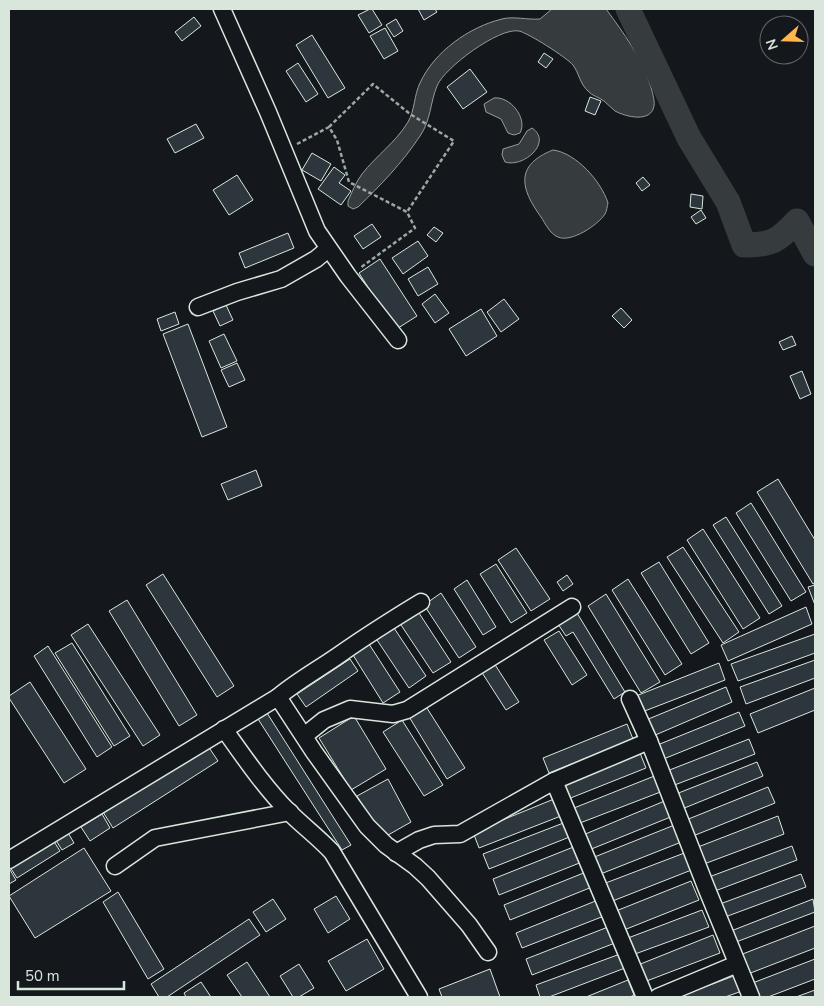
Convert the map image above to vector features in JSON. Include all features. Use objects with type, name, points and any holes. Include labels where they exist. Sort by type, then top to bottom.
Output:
[{"type":"street","points":[[222,9],[317,231],[348,276],[398,340]]},
{"type":"street","points":[[198,307],[237,292],[281,279],[311,262],[328,249]]},
{"type":"street","points":[[9,860],[278,696],[369,634],[421,602]]},
{"type":"street","points":[[304,736],[324,720],[350,709],[392,714],[407,710],[572,607]]},
{"type":"street","points":[[278,696],[342,793],[376,837],[428,878],[469,925],[488,952]]},
{"type":"street","points":[[630,699],[649,741],[737,964],[752,997]]},
{"type":"street","points":[[224,729],[290,812],[332,852],[419,997]]},
{"type":"street","points":[[396,853],[419,840],[434,835],[460,834],[554,781],[649,741]]},
{"type":"street","points":[[554,781],[645,997]]},
{"type":"street","points":[[115,866],[155,838],[290,812]]},
{"type":"street","points":[[658,997],[737,964]]},
{"type":"path","points":[[284,151],[329,127],[373,84],[410,114],[454,141],[407,212]]},
{"type":"path","points":[[329,127],[337,140],[349,182],[407,212],[415,228],[348,276]]},
{"type":"shaded area","points":[[552,9],[606,9],[637,55],[651,87],[654,106],[648,115],[631,117],[615,111],[585,88],[573,65],[563,57],[524,33],[510,31],[473,50],[450,69],[437,86],[424,130],[413,146],[375,191],[358,207],[353,209],[348,206],[348,201],[362,174],[398,136],[408,122],[420,83],[426,72],[443,51],[477,28],[507,18],[540,19]]},
{"type":"shaded area","points":[[494,98],[506,101],[516,109],[522,121],[520,133],[514,135],[508,133],[501,119],[486,112],[484,104]]},
{"type":"shaded area","points":[[532,128],[538,134],[539,140],[534,152],[520,161],[505,162],[502,155],[503,149],[519,144],[527,131]]},
{"type":"shaded area","points":[[553,150],[562,152],[579,162],[594,177],[608,203],[605,214],[597,223],[584,232],[570,237],[558,237],[550,231],[534,206],[526,187],[525,178],[527,170],[532,163]]},
{"type":"building","points":[[372,9],[382,25],[369,33],[358,15]]},
{"type":"building","points":[[418,9],[435,9],[437,12],[424,20]]},
{"type":"building","points":[[194,17],[201,26],[182,41],[175,32]]},
{"type":"building","points":[[396,19],[403,31],[394,37],[386,25]]},
{"type":"building","points":[[385,28],[398,51],[384,59],[370,36]]},
{"type":"building","points":[[312,35],[345,88],[328,98],[296,45]]},
{"type":"building","points":[[544,53],[553,59],[546,68],[538,62]]},
{"type":"building","points":[[298,63],[318,94],[306,102],[286,71]]},
{"type":"building","points":[[470,69],[487,92],[463,109],[447,87]]},
{"type":"building","points":[[590,97],[601,101],[595,115],[585,111]]},
{"type":"building","points":[[196,124],[204,138],[175,153],[167,139]]},
{"type":"building","points":[[312,153],[331,164],[321,181],[302,170]]},
{"type":"building","points":[[334,167],[345,175],[339,183],[351,191],[341,205],[318,189]]},
{"type":"building","points":[[237,175],[253,200],[229,215],[213,190]]},
{"type":"building","points":[[643,177],[650,185],[642,191],[636,183]]},
{"type":"building","points":[[691,194],[703,196],[702,209],[690,207]]},
{"type":"building","points":[[701,210],[706,218],[696,224],[691,217]]},
{"type":"building","points":[[372,224],[381,237],[363,249],[354,236]]},
{"type":"building","points":[[434,227],[443,233],[436,242],[427,235]]},
{"type":"building","points":[[288,233],[294,248],[245,268],[239,253]]},
{"type":"building","points":[[418,241],[428,256],[403,274],[392,258]]},
{"type":"building","points":[[380,259],[417,316],[395,330],[359,273]]},
{"type":"building","points":[[428,267],[438,284],[418,296],[408,279]]},
{"type":"building","points":[[435,294],[449,313],[435,323],[422,304]]},
{"type":"building","points":[[504,299],[519,319],[501,332],[487,312]]},
{"type":"building","points":[[226,305],[233,320],[220,326],[213,311]]},
{"type":"building","points":[[621,308],[632,320],[624,328],[612,316]]},
{"type":"building","points":[[481,309],[497,336],[466,356],[449,329]]},
{"type":"building","points":[[175,312],[179,324],[161,331],[157,319]]},
{"type":"building","points":[[188,324],[227,427],[202,437],[163,334]]},
{"type":"building","points":[[224,334],[237,361],[221,368],[209,341]]},
{"type":"building","points":[[792,336],[796,345],[783,350],[779,342]]},
{"type":"building","points":[[237,363],[245,380],[229,387],[221,370]]},
{"type":"building","points":[[802,371],[811,394],[800,399],[790,376]]},
{"type":"building","points":[[256,470],[262,486],[228,500],[221,484]]},
{"type":"building","points":[[778,479],[815,540],[815,583],[813,584],[757,492]]},
{"type":"building","points":[[751,503],[806,592],[791,601],[736,513]]},
{"type":"building","points":[[726,517],[782,606],[769,614],[713,525]]},
{"type":"building","points":[[703,529],[760,618],[743,629],[687,540]]},
{"type":"building","points":[[683,547],[739,632],[723,643],[667,557]]},
{"type":"building","points":[[516,548],[550,599],[531,611],[498,560]]},
{"type":"building","points":[[659,562],[709,643],[691,654],[641,573]]},
{"type":"building","points":[[496,564],[527,613],[511,623],[480,574]]},
{"type":"building","points":[[163,574],[234,686],[217,697],[146,585]]},
{"type":"building","points":[[567,575],[573,584],[563,591],[557,582]]},
{"type":"building","points":[[628,579],[682,664],[665,675],[612,590]]},
{"type":"building","points":[[467,580],[496,627],[483,635],[454,589]]},
{"type":"building","points":[[815,585],[815,605],[808,587]]},
{"type":"building","points":[[441,593],[476,647],[459,658],[424,605]]},
{"type":"building","points":[[606,594],[660,682],[641,693],[588,606]]},
{"type":"building","points":[[127,600],[197,715],[179,726],[109,611]]},
{"type":"building","points":[[806,607],[812,624],[728,661],[721,645]]},
{"type":"building","points":[[417,610],[451,662],[433,673],[399,622]]},
{"type":"building","points":[[577,613],[625,692],[614,699],[573,632],[566,636],[558,624]]},
{"type":"building","points":[[88,624],[160,735],[143,746],[71,635]]},
{"type":"building","points":[[392,625],[426,676],[409,688],[375,637]]},
{"type":"building","points":[[559,631],[587,675],[572,685],[544,640]]},
{"type":"building","points":[[815,634],[815,653],[738,681],[731,664]]},
{"type":"building","points":[[72,643],[130,736],[114,746],[55,653]]},
{"type":"building","points":[[369,644],[400,692],[383,703],[353,655]]},
{"type":"building","points":[[48,646],[112,747],[97,757],[34,656]]},
{"type":"building","points":[[350,659],[358,671],[306,707],[297,694]]},
{"type":"building","points":[[492,660],[519,702],[506,710],[479,668]]},
{"type":"building","points":[[815,660],[815,678],[746,704],[740,687]]},
{"type":"building","points":[[719,663],[725,680],[642,712],[636,696]]},
{"type":"building","points":[[30,682],[86,769],[64,783],[9,698],[9,696]]},
{"type":"building","points":[[726,687],[732,702],[653,736],[646,720]]},
{"type":"building","points":[[815,688],[815,710],[758,733],[750,714]]},
{"type":"building","points":[[425,705],[465,768],[447,779],[408,715]]},
{"type":"building","points":[[739,712],[745,726],[661,760],[655,746]]},
{"type":"building","points":[[267,713],[351,845],[342,850],[258,719]]},
{"type":"building","points":[[354,716],[386,769],[351,790],[319,738]]},
{"type":"building","points":[[402,720],[443,785],[424,796],[383,732]]},
{"type":"building","points":[[627,724],[633,739],[549,773],[543,758]]},
{"type":"building","points":[[749,739],[755,754],[672,786],[667,771]]},
{"type":"building","points":[[208,746],[218,761],[113,828],[103,812]]},
{"type":"building","points":[[640,753],[646,768],[563,801],[557,785]]},
{"type":"building","points":[[757,762],[763,776],[682,809],[676,794]]},
{"type":"building","points":[[657,775],[663,791],[580,823],[574,808]]},
{"type":"building","points":[[388,779],[411,822],[381,839],[357,796]]},
{"type":"building","points":[[768,787],[775,803],[693,836],[686,820]]},
{"type":"building","points":[[559,797],[566,814],[479,848],[473,832]]},
{"type":"building","points":[[667,800],[673,816],[589,850],[583,835]]},
{"type":"building","points":[[102,814],[110,828],[90,841],[81,827]]},
{"type":"building","points":[[778,816],[784,834],[704,864],[698,847]]},
{"type":"building","points":[[566,822],[572,836],[489,869],[483,854]]},
{"type":"building","points":[[677,824],[684,841],[598,875],[592,858]]},
{"type":"building","points":[[67,831],[74,843],[62,850],[55,839]]},
{"type":"building","points":[[53,840],[60,851],[17,878],[10,867]]},
{"type":"building","points":[[576,846],[582,862],[499,895],[493,879]]},
{"type":"building","points":[[792,846],[797,860],[715,891],[709,877]]},
{"type":"building","points":[[84,848],[111,891],[35,938],[9,896]]},
{"type":"building","points":[[687,852],[694,869],[610,902],[603,884]]},
{"type":"building","points":[[9,868],[16,880],[9,884]]},
{"type":"building","points":[[586,872],[592,887],[510,920],[504,905]]},
{"type":"building","points":[[801,874],[806,887],[725,917],[720,904]]},
{"type":"building","points":[[691,881],[699,900],[624,930],[616,911]]},
{"type":"building","points":[[118,892],[164,969],[148,979],[103,902]]},
{"type":"building","points":[[336,896],[350,919],[328,933],[314,909]]},
{"type":"building","points":[[273,899],[286,919],[266,932],[253,912]]},
{"type":"building","points":[[813,899],[815,912],[736,942],[731,931]]},
{"type":"building","points":[[598,900],[604,916],[522,948],[516,933]]},
{"type":"building","points":[[702,910],[709,927],[635,954],[628,938]]},
{"type":"building","points":[[249,919],[260,935],[167,997],[159,997],[151,984]]},
{"type":"building","points":[[815,926],[815,948],[748,974],[740,955]]},
{"type":"building","points":[[608,927],[615,943],[532,975],[526,959]]},
{"type":"building","points":[[713,935],[720,953],[644,982],[638,965]]},
{"type":"building","points":[[367,939],[384,969],[346,991],[328,961]]},
{"type":"building","points":[[620,954],[625,968],[549,997],[540,997],[536,985]]},
{"type":"building","points":[[815,959],[815,979],[768,997],[755,997],[750,984]]},
{"type":"building","points":[[247,962],[270,997],[242,997],[227,975]]},
{"type":"building","points":[[299,964],[314,988],[299,997],[293,997],[280,976]]},
{"type":"building","points":[[490,969],[500,997],[442,997],[439,989]]},
{"type":"building","points":[[739,974],[745,990],[725,997],[678,997]]},
{"type":"building","points":[[628,980],[634,995],[630,997],[586,997]]},
{"type":"building","points":[[201,982],[211,997],[186,997],[184,993]]},
{"type":"building","points":[[815,990],[815,997],[796,997]]},
{"type":"waterway","points":[[628,9],[689,138],[728,202],[744,245],[768,243],[785,233],[797,221],[815,254]]}]
